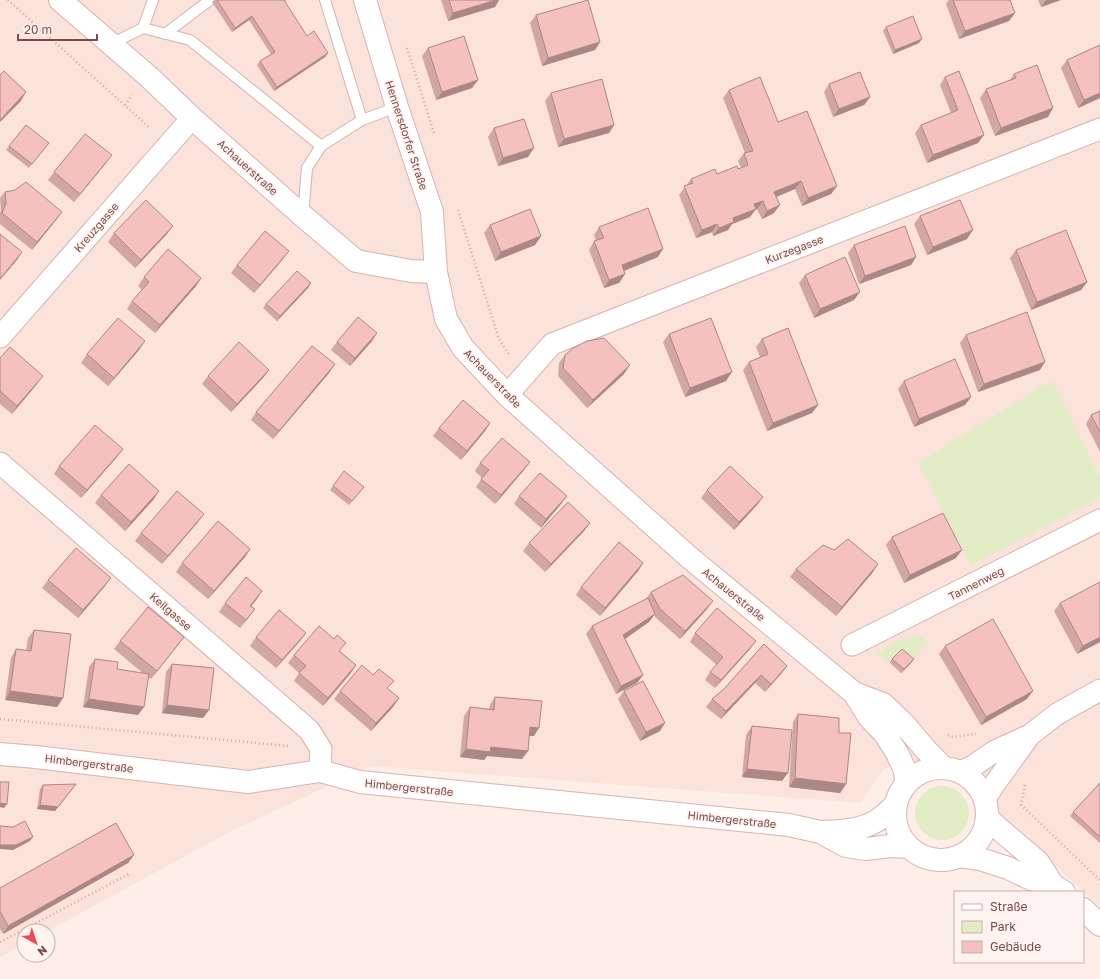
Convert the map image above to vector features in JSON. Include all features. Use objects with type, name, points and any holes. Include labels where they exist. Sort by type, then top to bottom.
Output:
[{"type":"street","name":"Achauerstraße","points":[[60,0],[112,44],[192,118],[303,216],[356,260],[411,271],[436,272],[446,319],[463,348],[507,395],[690,558],[854,693],[869,717],[885,734],[897,753],[904,768],[907,783]]},
{"type":"street","name":"Hennersdorfer Straße","points":[[365,0],[397,108],[432,212],[436,272]]},
{"type":"street","name":"Kreuzgasse","points":[[0,337],[192,118]]},
{"type":"street","name":"Kurzegasse","points":[[507,395],[552,344],[1100,129]]},
{"type":"street","name":"Keilgasse","points":[[0,463],[309,730],[321,749]]},
{"type":"street","name":"Tannenweg","points":[[852,645],[1100,520]]},
{"type":"street","points":[[1002,758],[986,808],[984,830],[980,839],[967,852],[959,856],[942,860],[932,859],[924,856],[909,846],[901,836],[896,823],[895,814],[899,794],[907,783],[927,770],[952,770],[1002,758],[1057,714],[1100,690]]},
{"type":"street","name":"Achauerstraße","points":[[854,693],[883,704],[903,723],[926,750],[952,770]]},
{"type":"street","points":[[320,771],[321,749]]},
{"type":"street","name":"Himbergerstraße","points":[[0,754],[248,782],[320,771],[360,782],[789,824],[820,832],[846,846],[866,849],[890,846],[909,846]]},
{"type":"street","points":[[952,770],[974,781],[980,789],[986,808],[998,828],[1038,862],[1059,888]]},
{"type":"street","name":"Himbergerstraße","points":[[820,832],[850,830],[869,824],[882,818],[896,804]]},
{"type":"street","points":[[959,856],[994,863],[1031,879],[1059,888]]},
{"type":"street","points":[[1084,910],[1100,925]]},
{"type":"lane","points":[[112,44],[143,28],[153,0]]},
{"type":"lane","points":[[164,34],[210,0]]},
{"type":"lane","points":[[325,0],[362,120]]},
{"type":"lane","points":[[143,28],[190,40],[321,146]]},
{"type":"lane","points":[[303,216],[307,168],[321,146],[362,120],[397,108]]},
{"type":"path","points":[[8,0],[169,144]]},
{"type":"path","points":[[406,46],[435,137]]},
{"type":"path","points":[[456,205],[499,339],[524,376]]},
{"type":"path","points":[[0,719],[321,749]]},
{"type":"path","points":[[942,732],[954,737],[980,734],[1025,784],[1021,805],[1100,880]]},
{"type":"path","points":[[0,942],[129,874]]},
{"type":"shaded area","points":[[0,0],[1100,0],[1100,906],[1000,816],[981,778],[947,753],[884,769],[860,803],[371,766],[231,831],[56,927],[56,923],[16,923],[16,948],[0,957]]},
{"type":"green space","points":[[1052,380],[1100,478],[1100,498],[971,565],[918,463]]},
{"type":"green space","points":[[914,636],[923,637],[928,642],[911,663],[900,653],[890,663],[877,655],[894,642]]},
{"type":"green space","points":[[942,786],[952,788],[961,794],[967,803],[969,813],[967,823],[961,832],[952,838],[942,840],[932,838],[923,832],[917,823],[915,813],[917,803],[923,794],[932,788]]},
{"type":"building","points":[[217,0],[284,0],[307,36],[314,31],[328,53],[277,87],[260,61],[275,52],[252,16],[235,28]]},
{"type":"building","points":[[449,0],[496,0],[453,13]]},
{"type":"building","points":[[588,0],[600,42],[548,58],[536,15]]},
{"type":"building","points":[[953,0],[1010,0],[1015,13],[965,31]]},
{"type":"building","points":[[913,16],[922,39],[895,50],[886,27]]},
{"type":"building","points":[[464,36],[478,80],[442,92],[428,48]]},
{"type":"building","points":[[1100,45],[1100,93],[1084,100],[1067,60]]},
{"type":"building","points":[[1037,65],[1053,108],[1001,128],[986,89],[1016,78],[1014,74]]},
{"type":"building","points":[[4,71],[26,92],[0,120],[0,75]]},
{"type":"building","points":[[959,71],[984,135],[933,155],[921,125],[958,110],[945,77]]},
{"type":"building","points":[[860,72],[870,97],[839,109],[829,84]]},
{"type":"building","points":[[760,77],[778,122],[807,111],[837,186],[808,198],[801,181],[774,192],[780,205],[767,211],[763,201],[754,204],[756,209],[733,218],[734,222],[719,228],[717,224],[702,230],[684,186],[693,183],[691,179],[715,169],[717,174],[737,166],[738,169],[748,165],[744,153],[753,151],[729,90]]},
{"type":"building","points":[[602,79],[614,125],[564,139],[551,93]]},
{"type":"building","points":[[524,119],[534,148],[503,158],[494,128]]},
{"type":"building","points":[[26,125],[49,143],[32,164],[9,146]]},
{"type":"building","points":[[85,134],[112,155],[80,194],[54,172]]},
{"type":"building","points":[[26,182],[62,212],[37,242],[2,213],[6,203],[5,192],[15,190]]},
{"type":"building","points":[[146,200],[173,226],[141,260],[114,233]]},
{"type":"building","points":[[960,200],[973,230],[933,247],[920,216]]},
{"type":"building","points":[[648,208],[663,249],[622,265],[625,274],[609,280],[594,241],[604,238],[599,227]]},
{"type":"building","points":[[530,209],[541,236],[501,252],[490,225]]},
{"type":"building","points":[[905,226],[916,257],[865,276],[854,245]]},
{"type":"building","points":[[1066,230],[1087,282],[1037,302],[1016,250]]},
{"type":"building","points":[[265,231],[289,251],[260,285],[237,265]]},
{"type":"building","points":[[0,234],[22,252],[0,279]]},
{"type":"building","points":[[168,249],[201,278],[160,325],[132,301],[149,282],[144,277]]},
{"type":"building","points":[[845,257],[860,292],[820,309],[805,275]]},
{"type":"building","points":[[297,271],[311,283],[280,316],[266,304]]},
{"type":"building","points":[[1027,312],[1045,362],[984,384],[966,335]]},
{"type":"building","points":[[358,317],[377,333],[355,358],[337,342]]},
{"type":"building","points":[[118,318],[145,341],[114,378],[87,354]]},
{"type":"building","points":[[711,318],[732,372],[690,388],[669,334]]},
{"type":"building","points":[[788,328],[818,405],[773,423],[749,362],[768,354],[762,339]]},
{"type":"building","points":[[604,338],[630,365],[593,400],[563,368],[565,355],[573,348],[587,341]]},
{"type":"building","points":[[239,342],[269,370],[237,404],[208,376]]},
{"type":"building","points":[[312,346],[335,364],[279,431],[256,412]]},
{"type":"building","points":[[10,347],[43,376],[17,406],[0,391],[0,358]]},
{"type":"building","points":[[955,359],[971,397],[919,419],[904,381]]},
{"type":"building","points":[[463,400],[490,423],[467,451],[439,428]]},
{"type":"building","points":[[1100,411],[1100,432],[1091,415]]},
{"type":"building","points":[[95,425],[123,449],[87,490],[59,466]]},
{"type":"building","points":[[502,438],[530,462],[501,495],[481,479],[489,470],[480,463]]},
{"type":"building","points":[[129,464],[159,491],[131,522],[101,495]]},
{"type":"building","points":[[730,466],[763,497],[739,522],[707,490]]},
{"type":"building","points":[[344,471],[364,487],[352,501],[333,486]]},
{"type":"building","points":[[540,473],[567,496],[546,519],[519,496]]},
{"type":"building","points":[[177,491],[204,514],[168,556],[141,533]]},
{"type":"building","points":[[568,502],[590,523],[551,564],[529,543]]},
{"type":"building","points":[[943,513],[962,550],[910,575],[892,537]]},
{"type":"building","points":[[218,521],[250,549],[214,591],[182,563]]},
{"type":"building","points":[[848,539],[878,564],[842,607],[796,569],[823,545],[834,550]]},
{"type":"building","points":[[619,542],[643,563],[605,608],[581,587]]},
{"type":"building","points":[[76,548],[111,578],[83,610],[48,580]]},
{"type":"building","points":[[683,575],[713,601],[685,631],[660,609],[651,592]]},
{"type":"building","points":[[246,577],[262,591],[250,606],[255,609],[246,620],[225,603]]},
{"type":"building","points":[[1100,582],[1100,637],[1083,646],[1060,603]]},
{"type":"building","points":[[648,598],[655,614],[623,635],[643,675],[621,686],[592,626]]},
{"type":"building","points":[[148,607],[184,637],[157,671],[120,641]]},
{"type":"building","points":[[717,608],[756,641],[721,680],[710,672],[723,657],[695,633]]},
{"type":"building","points":[[279,610],[306,633],[282,660],[256,637]]},
{"type":"building","points":[[993,619],[1033,691],[986,717],[945,646]]},
{"type":"building","points":[[319,626],[334,639],[337,635],[346,643],[339,651],[356,665],[328,698],[299,673],[306,666],[294,655]]},
{"type":"building","points":[[34,630],[71,634],[63,698],[10,691],[16,649],[31,651]]},
{"type":"building","points":[[764,644],[787,666],[771,684],[761,675],[726,711],[712,699],[724,689]]},
{"type":"building","points":[[902,649],[914,659],[904,669],[892,659]]},
{"type":"building","points":[[95,659],[118,662],[117,669],[149,674],[144,707],[89,699]]},
{"type":"building","points":[[172,664],[214,668],[209,710],[167,705]]},
{"type":"building","points":[[362,665],[373,675],[379,669],[394,681],[387,688],[399,698],[376,723],[340,691]]},
{"type":"building","points":[[643,681],[665,723],[646,732],[624,691]]},
{"type":"building","points":[[495,697],[542,701],[539,728],[530,727],[528,751],[491,747],[490,752],[466,749],[470,707],[494,710]]},
{"type":"building","points":[[798,714],[839,718],[839,733],[851,733],[846,784],[795,778]]},
{"type":"building","points":[[752,726],[792,730],[788,773],[747,769]]},
{"type":"building","points":[[0,782],[9,782],[7,804],[0,803]]},
{"type":"building","points":[[1100,783],[1100,837],[1073,812]]},
{"type":"building","points":[[76,784],[58,807],[40,805],[43,785]]},
{"type":"building","points":[[25,821],[33,837],[16,845],[0,845],[0,826],[13,827]]},
{"type":"building","points":[[116,823],[134,855],[8,926],[0,911],[0,888]]}]
